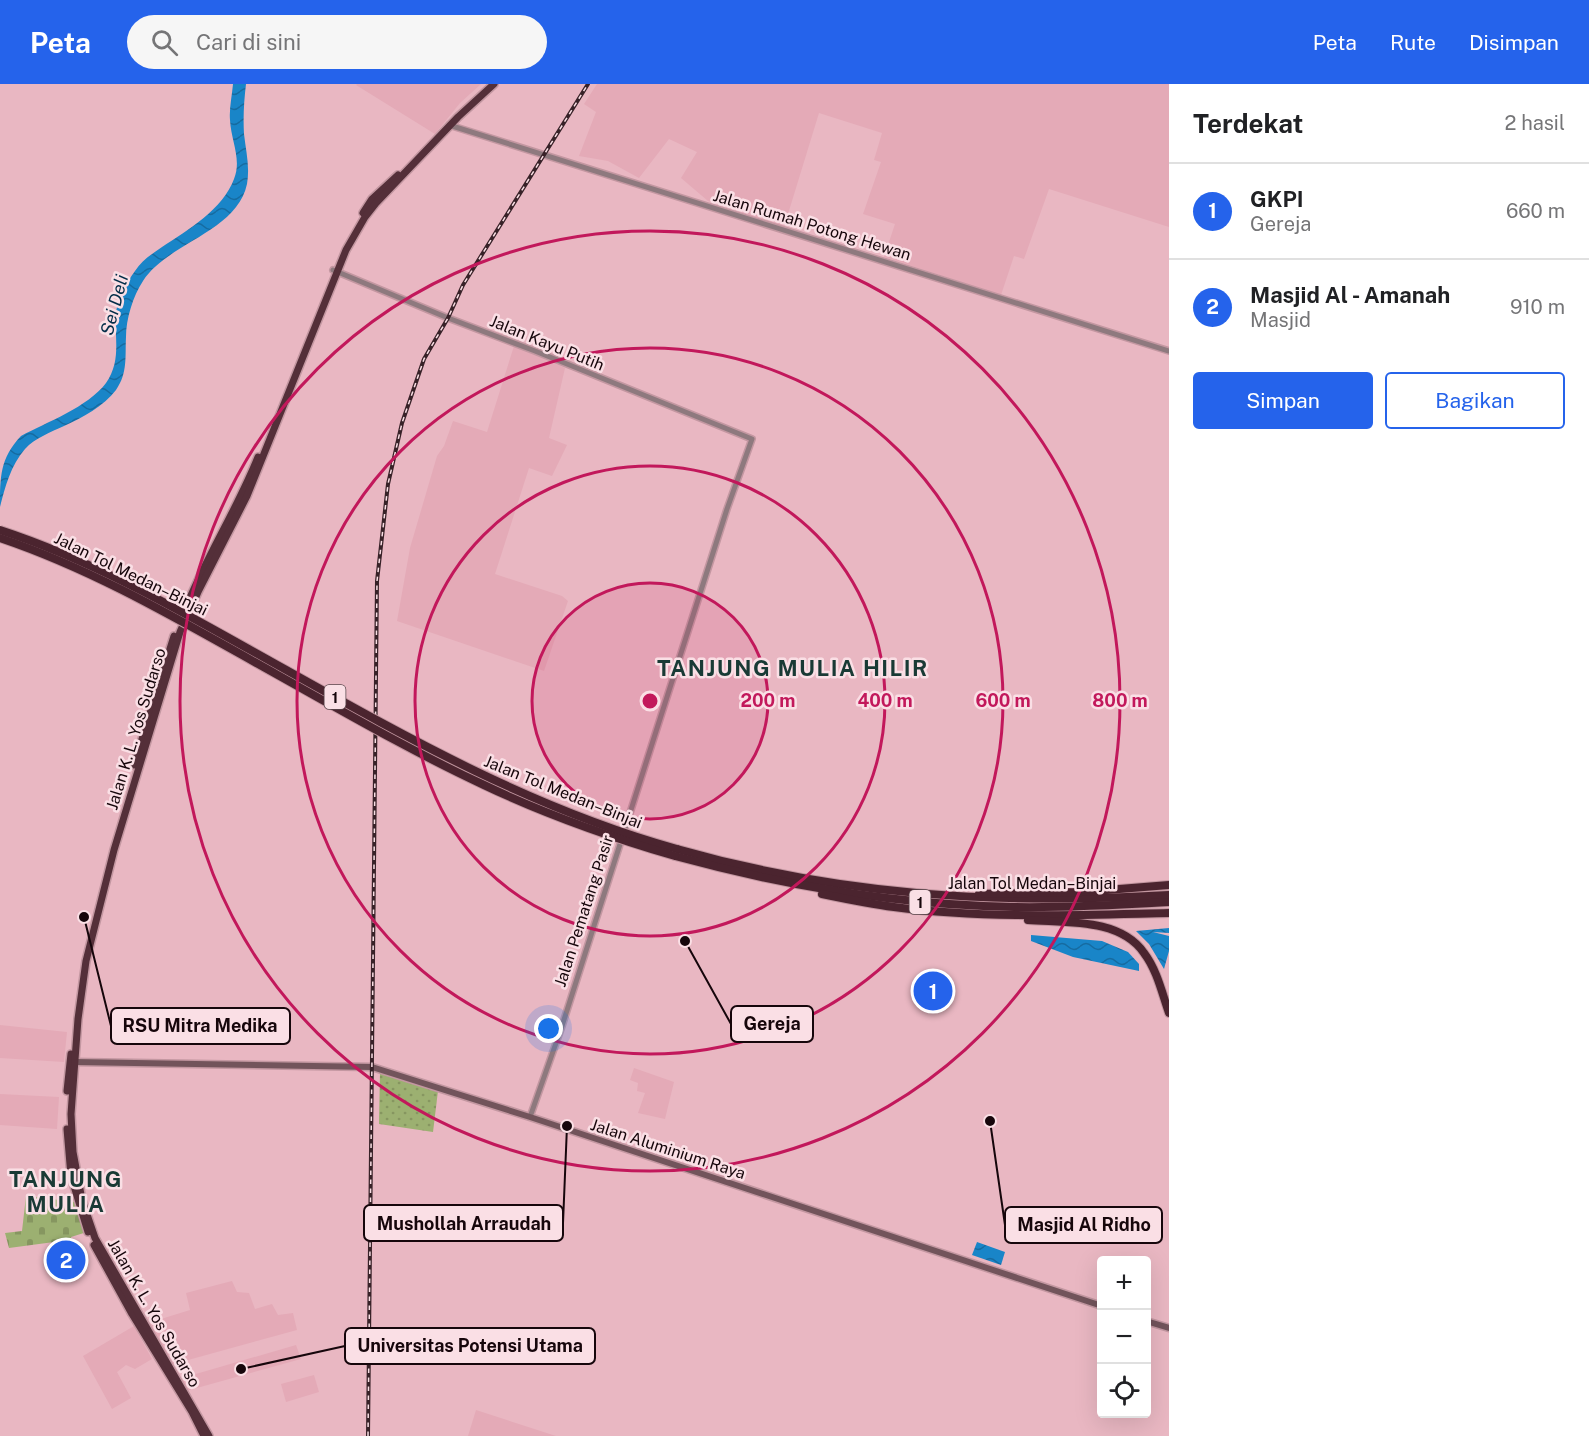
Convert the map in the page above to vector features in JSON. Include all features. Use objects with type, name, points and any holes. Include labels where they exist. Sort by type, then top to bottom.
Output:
[{"type":"highway","name":"Jalan K. L. Yos Sudarso","points":[[204,1436],[101,1257],[83,1218],[71,1176],[66,1103],[81,966],[117,824],[170,648],[197,582],[244,492],[335,271],[364,217],[449,125],[491,84]]},
{"type":"highway","name":"Jalan Tol Medan–Binjai","points":[[0,530],[69,556],[149,594],[406,737],[488,778],[588,820],[707,865],[806,886],[940,903],[1047,907],[1169,902]]},
{"type":"highway","name":"Jalan Tol Medan–Binjai","points":[[0,538],[66,563],[145,601],[403,744],[484,785],[586,827],[676,853],[747,868],[797,878],[922,895],[1036,900],[1169,895]]},
{"type":"highway","points":[[707,865],[755,879],[882,906],[1093,925],[1118,932],[1133,941],[1144,953],[1155,972],[1169,1013]]},
{"type":"highway","points":[[922,895],[1082,892],[1169,884]]},
{"type":"highway","points":[[955,912],[1027,915],[1169,913]]},
{"type":"highway","name":"Jalan K. L. Yos Sudarso","points":[[72,1062],[73,1152],[82,1200],[95,1238],[209,1436]]},
{"type":"main road","name":"Jalan Aluminium Raya","points":[[72,1062],[372,1067],[1097,1305]]},
{"type":"main road","points":[[1151,1323],[1169,1328]]},
{"type":"street","name":"Jalan Rumah Potong Hewan","points":[[449,125],[1169,351]]},
{"type":"street","name":"Jalan Kayu Putih","points":[[335,271],[752,439]]},
{"type":"street","name":"Jalan Pematang Pasir","points":[[530,1117],[562,1026],[726,509],[752,439]]},
{"type":"shaded area","points":[[357,84],[481,84],[460,103],[435,134]]},
{"type":"shaded area","points":[[597,84],[1169,84],[1169,227],[1049,189],[1024,259],[1014,256],[1001,295],[884,257],[895,224],[863,214],[881,162],[874,160],[882,133],[819,113],[784,227],[708,201],[681,178],[697,152],[669,139],[639,178],[608,161],[579,156],[596,112],[584,104]]},
{"type":"shaded area","points":[[514,346],[565,368],[549,438],[567,445],[552,476],[529,468],[495,574],[562,596],[568,601],[544,671],[397,621],[410,548],[437,456],[444,446],[453,421],[487,432]]},
{"type":"shaded area","points":[[0,1025],[67,1032],[64,1062],[0,1058]]},
{"type":"shaded area","points":[[634,1068],[674,1082],[665,1119],[638,1113],[645,1093],[637,1091],[638,1083],[630,1080]]},
{"type":"shaded area","points":[[0,1094],[59,1097],[57,1129],[0,1125]]},
{"type":"shaded area","points":[[232,1281],[237,1292],[249,1293],[255,1309],[272,1304],[278,1315],[293,1313],[297,1330],[170,1365],[148,1323],[190,1310],[186,1293]]},
{"type":"shaded area","points":[[134,1326],[152,1359],[135,1369],[126,1365],[117,1372],[131,1398],[112,1409],[83,1356]]},
{"type":"shaded area","points":[[296,1345],[301,1359],[186,1391],[182,1378]]},
{"type":"shaded area","points":[[314,1375],[319,1392],[286,1402],[281,1384]]},
{"type":"shaded area","points":[[476,1410],[556,1436],[468,1436]]},
{"type":"green space","points":[[380,1072],[438,1091],[433,1132],[379,1124]]},
{"type":"green space","points":[[26,1196],[76,1202],[87,1232],[71,1237],[73,1248],[56,1250],[54,1242],[9,1248],[5,1233],[22,1231]]},
{"type":"water","points":[[233,84],[246,84],[244,128],[248,178],[241,200],[216,226],[168,257],[143,281],[129,315],[126,330],[126,358],[120,384],[105,401],[92,411],[38,438],[25,449],[12,469],[0,507],[3,468],[14,444],[21,436],[78,407],[106,383],[116,357],[117,307],[126,285],[138,267],[144,260],[204,218],[229,190],[237,164],[230,120]]},
{"type":"water","points":[[1169,928],[1169,933],[1153,932],[1169,936],[1169,951],[1164,969],[1149,944],[1136,931]]},
{"type":"water","points":[[1031,935],[1102,941],[1128,952],[1139,964],[1139,971],[1073,957],[1031,941]]},
{"type":"water","points":[[977,1242],[1005,1252],[1001,1265],[972,1255]]},
{"type":"railway","points":[[368,1436],[377,581],[388,484],[402,423],[424,359],[448,318],[463,285],[588,84]]},
{"type":"place","name":"RSU Mitra Medika","points":[[84,917]]},
{"type":"place","name":"Gereja","points":[[685,941]]},
{"type":"place","name":"GKPI","points":[[933,991]]},
{"type":"place","name":"Masjid Al Ridho","points":[[990,1121]]},
{"type":"place","name":"Mushollah Arraudah","points":[[567,1126]]},
{"type":"place","name":"Masjid Al - Amanah","points":[[66,1260]]},
{"type":"place","name":"Universitas Potensi Utama","points":[[241,1369]]},
{"type":"district","name":"TANJUNG MULIA HILIR","points":[[793,668]]},
{"type":"district","name":"TANJUNG MULIA","points":[[66,1192]]},
{"type":"water label","name":"Sei Deli","points":[[114,305]]}]
